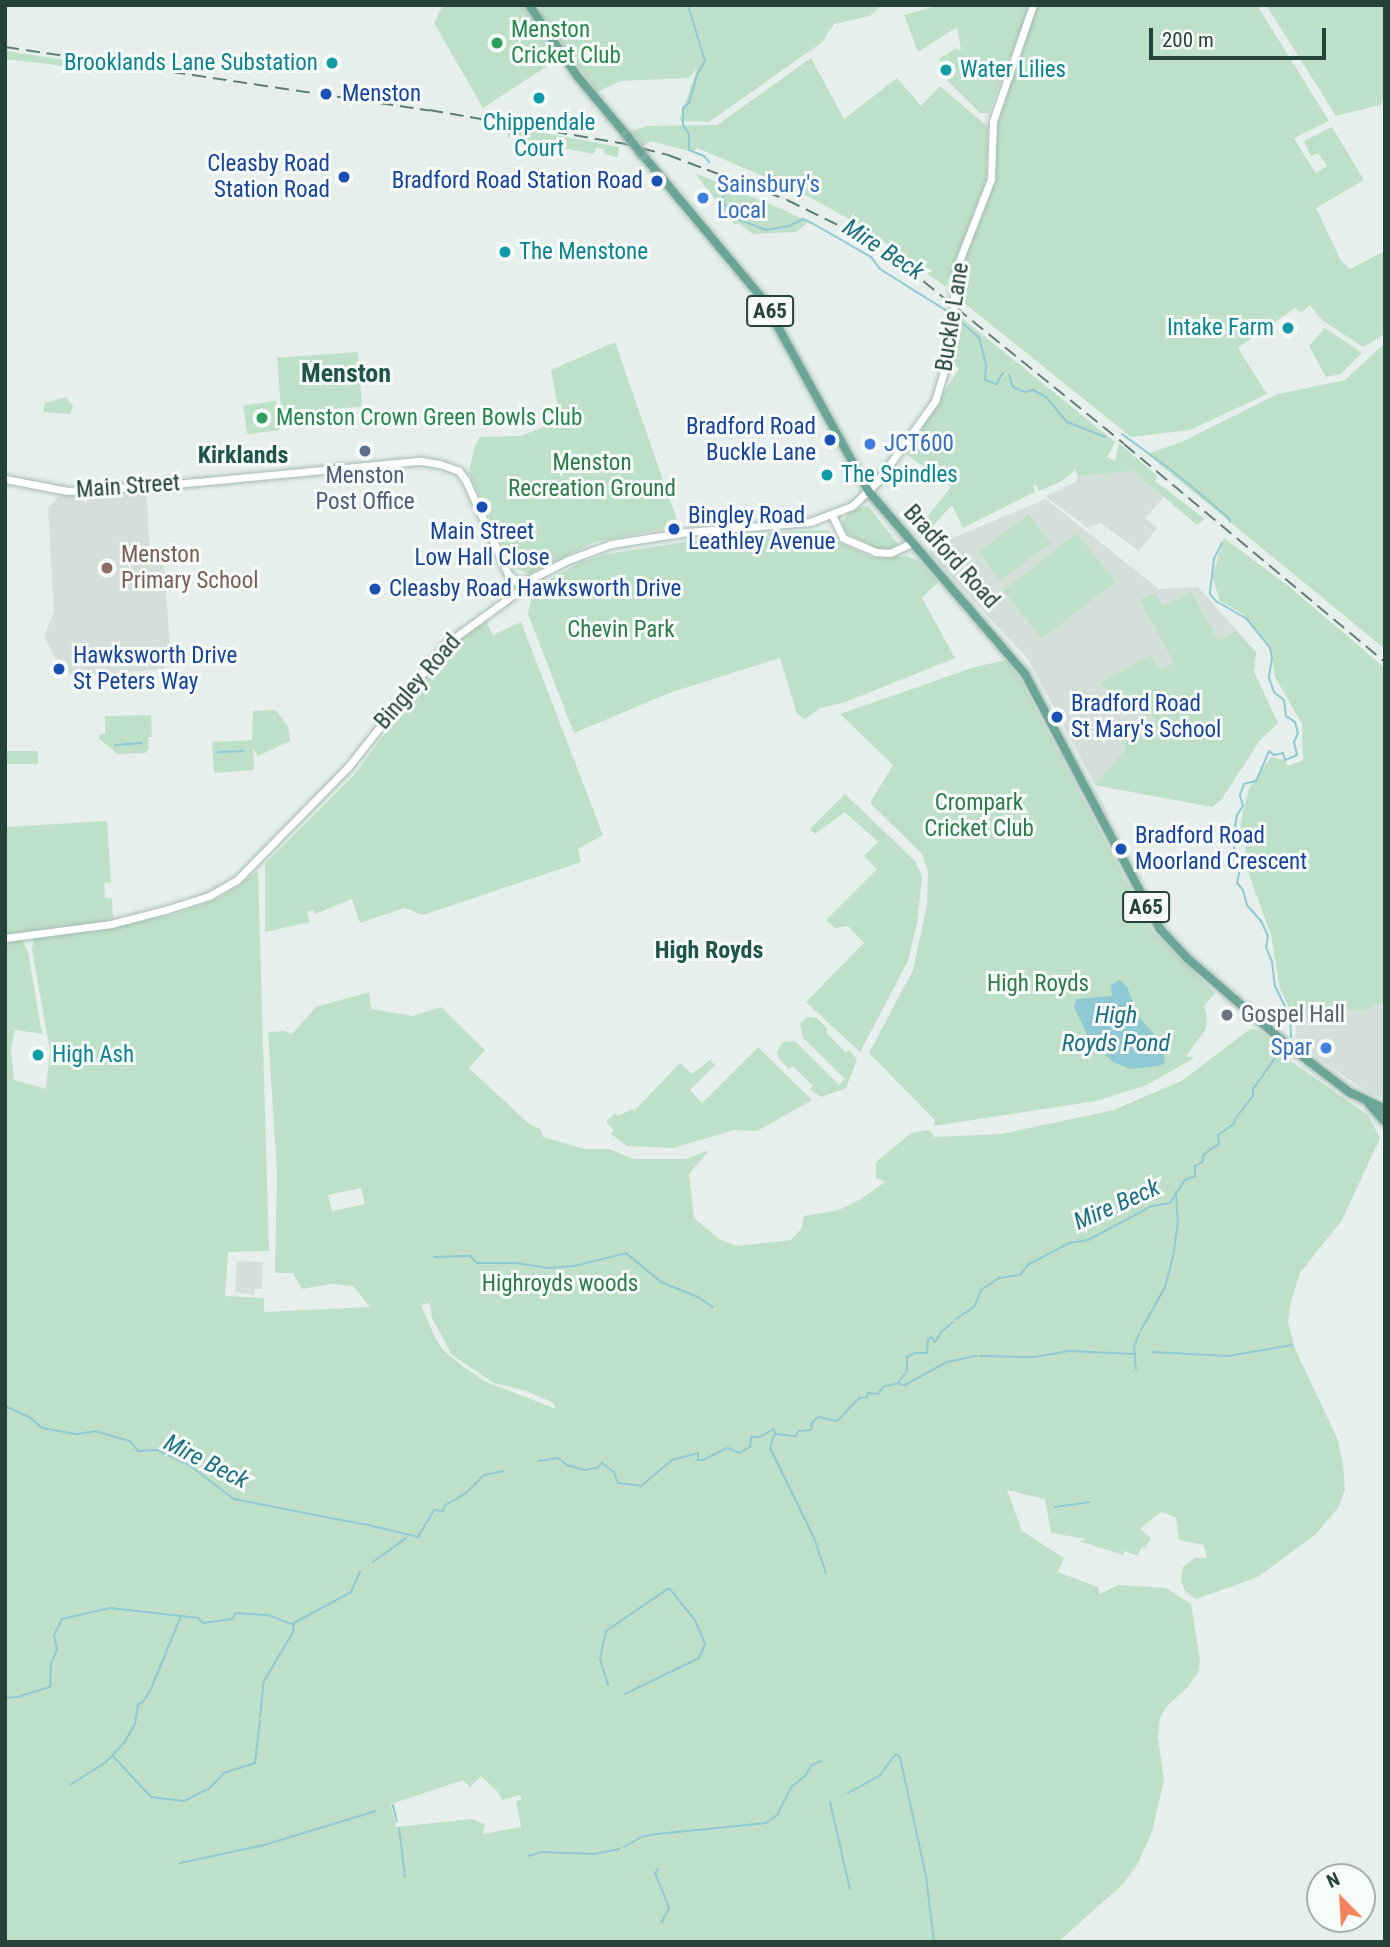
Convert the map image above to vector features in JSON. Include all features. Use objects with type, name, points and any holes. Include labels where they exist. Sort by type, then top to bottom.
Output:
[{"type":"main road","name":"Bradford Road","points":[[529,5],[578,77],[762,298],[869,492],[1025,674],[1160,929],[1187,958],[1285,1044],[1370,1104],[1385,1122]]},
{"type":"main road","name":"Bradford Road","points":[[1370,1104],[1385,1109]]},
{"type":"street","name":"Buckle Lane","points":[[869,492],[935,401],[949,355],[956,268],[990,179],[993,121],[1033,5]]},
{"type":"street","name":"Main Street","points":[[5,479],[68,491],[165,485],[421,461],[459,471],[472,493],[508,574],[516,581],[524,582]]},
{"type":"street","name":"Bingley Road","points":[[5,938],[111,924],[144,916],[209,896],[237,880],[345,771],[446,644],[520,590],[524,582],[568,560],[611,544],[687,532],[802,524],[852,506],[869,492]]},
{"type":"street","points":[[832,515],[843,538],[876,552],[890,553],[911,543]]},
{"type":"shaded area","points":[[1133,471],[1164,497],[1145,518],[1157,528],[1139,551],[1100,523],[1088,528],[1045,496],[1076,482],[1078,476]]},
{"type":"shaded area","name":"Menston Primary School","points":[[146,490],[150,550],[163,549],[171,660],[163,669],[84,676],[63,673],[44,636],[54,612],[48,508],[59,496]]},
{"type":"shaded area","points":[[1046,499],[1159,589],[1198,587],[1256,652],[1254,672],[1278,723],[1260,740],[1221,800],[1212,807],[1095,785],[1029,660],[929,553],[931,547]]},
{"type":"shaded area","points":[[1385,1001],[1385,1099],[1369,1093],[1295,1042],[1298,1012],[1365,1010]]},
{"type":"shaded area","points":[[237,1261],[263,1262],[262,1289],[255,1289],[254,1295],[235,1292]]},
{"type":"green space","name":"Menston Cricket Club","points":[[443,5],[523,5],[558,59],[483,108],[434,23]]},
{"type":"green space","points":[[544,5],[881,5],[870,16],[834,24],[821,43],[709,122],[679,121],[697,69],[688,78],[620,81],[597,92],[538,10]]},
{"type":"green space","points":[[939,5],[1030,5],[989,113],[980,113],[948,81],[947,78],[952,75],[946,75],[939,59],[955,49],[961,50],[957,27],[918,52],[904,15]]},
{"type":"green space","points":[[1037,5],[1257,5],[1329,121],[1294,138],[1303,153],[1316,173],[1327,166],[1318,153],[1311,156],[1304,141],[1332,127],[1364,180],[1316,208],[1341,261],[1350,269],[1385,251],[1385,334],[1363,347],[1322,320],[1310,305],[1301,313],[1295,308],[1238,348],[1267,394],[1190,430],[1131,437],[963,302],[963,260],[991,188],[996,122]]},
{"type":"green space","points":[[1266,5],[1385,5],[1385,99],[1380,105],[1336,116]]},
{"type":"green space","points":[[5,51],[73,61],[72,67],[5,59]]},
{"type":"green space","points":[[811,58],[844,119],[897,78],[921,106],[940,86],[988,127],[986,180],[946,287],[862,226],[798,191],[697,148],[693,152],[651,141],[642,146],[633,134],[633,131],[646,126],[717,125]]},
{"type":"green space","points":[[518,128],[619,147],[618,157],[604,154],[604,149],[596,148],[594,154],[507,137],[508,131],[517,133]]},
{"type":"green space","points":[[695,173],[808,222],[796,232],[753,234],[738,223],[735,225]]},
{"type":"green space","points":[[957,314],[1115,442],[1107,457],[1115,461],[1119,443],[1157,476],[1155,481],[1205,519],[1197,525],[1133,471],[1078,476],[1075,470],[1062,481],[1039,491],[1036,485],[1033,486],[1035,492],[963,528],[952,505],[921,539],[915,532],[951,487],[905,453],[959,369],[951,361]]},
{"type":"green space","points":[[1325,328],[1362,353],[1341,374],[1326,377],[1309,346]]},
{"type":"green space","name":"Menston Recreation Ground","points":[[615,342],[679,526],[595,542],[530,574],[507,565],[501,542],[469,473],[474,448],[480,437],[521,436],[560,420],[551,370]]},
{"type":"green space","points":[[1385,343],[1385,649],[1147,454],[1184,441],[1278,394],[1345,380]]},
{"type":"green space","points":[[358,352],[362,407],[281,413],[277,358]]},
{"type":"green space","points":[[66,397],[73,406],[70,414],[43,412],[45,403]]},
{"type":"green space","name":"Menston Crown Green Bowls Club","points":[[276,401],[280,430],[247,434],[243,406]]},
{"type":"green space","points":[[868,506],[898,544],[880,550],[844,532],[843,522],[847,515],[856,508]]},
{"type":"green space","points":[[1029,514],[1051,543],[1000,581],[979,552]]},
{"type":"green space","name":"Chevin Park","points":[[828,530],[840,543],[873,558],[907,556],[919,561],[938,582],[922,598],[955,658],[843,703],[820,708],[805,719],[797,714],[780,658],[672,692],[574,733],[528,614],[532,595],[543,583],[581,562],[607,554],[737,534]]},
{"type":"green space","points":[[1077,533],[1115,582],[1042,639],[1004,590]]},
{"type":"green space","points":[[1224,538],[1287,585],[1385,668],[1385,1001],[1365,1010],[1291,1012],[1280,989],[1271,935],[1246,866],[1245,845],[1239,844],[1241,820],[1249,788],[1271,757],[1285,760],[1288,766],[1303,760],[1302,724],[1275,677],[1270,646],[1243,614],[1220,601],[1212,577]]},
{"type":"green space","points":[[1155,592],[1163,607],[1191,592],[1218,640],[1236,631],[1256,652],[1254,672],[1278,723],[1260,740],[1221,800],[1212,807],[1095,785],[1126,749],[1123,743],[1156,723],[1151,714],[1145,717],[1137,705],[1119,714],[1101,682],[1151,655],[1159,670],[1174,663],[1140,600]]},
{"type":"green space","points":[[486,622],[493,635],[521,622],[603,835],[578,849],[581,862],[423,915],[405,908],[360,923],[352,899],[315,914],[314,910],[307,912],[310,922],[265,932],[265,864],[355,774],[450,646]]},
{"type":"green space","name":"High Royds","points":[[1006,660],[1020,679],[1153,932],[1215,993],[1204,1006],[1207,1015],[1206,1029],[1186,1056],[1194,1058],[1147,1085],[1096,1101],[933,1126],[935,1120],[869,1053],[913,970],[927,905],[928,872],[922,854],[870,803],[893,765],[840,714],[975,667]]},
{"type":"green space","points":[[276,710],[288,727],[290,741],[258,756],[253,748],[254,770],[214,773],[212,742],[252,740],[253,711]]},
{"type":"green space","points":[[151,715],[152,737],[148,737],[149,748],[145,753],[118,754],[99,739],[99,735],[105,734],[105,716]]},
{"type":"green space","points":[[5,751],[38,751],[38,764],[5,764]]},
{"type":"green space","points":[[845,794],[915,861],[922,877],[917,923],[908,961],[860,1052],[806,1002],[864,943],[848,926],[835,928],[826,920],[877,869],[864,856],[878,842],[845,812],[815,834],[810,829]]},
{"type":"green space","points":[[107,821],[111,882],[104,883],[105,898],[112,898],[113,919],[87,925],[5,934],[5,827]]},
{"type":"green space","name":"Highroyds woods","points":[[258,871],[269,1251],[228,1252],[225,1296],[264,1298],[264,1312],[370,1307],[353,1286],[331,1284],[302,1289],[293,1273],[275,1273],[277,1172],[268,1032],[285,1031],[292,1034],[316,1007],[369,992],[371,1009],[413,1016],[441,1007],[485,1050],[469,1068],[528,1123],[540,1129],[543,1137],[585,1149],[609,1149],[634,1159],[686,1159],[709,1150],[689,1174],[694,1218],[719,1239],[736,1246],[791,1240],[801,1229],[804,1216],[839,1210],[861,1199],[885,1182],[876,1178],[876,1162],[911,1133],[930,1130],[934,1137],[1001,1134],[1114,1110],[1183,1080],[1250,1029],[1258,1030],[1281,1046],[1279,1053],[1368,1115],[1380,1138],[1342,1220],[1300,1273],[1290,1305],[1288,1322],[1295,1349],[1338,1440],[1343,1464],[1345,1490],[1338,1508],[1316,1534],[1258,1577],[1196,1599],[1185,1591],[1181,1582],[1183,1567],[1195,1558],[1207,1558],[1204,1545],[1179,1540],[1176,1518],[1162,1512],[1154,1517],[1140,1529],[1151,1538],[1145,1548],[1142,1547],[1138,1556],[1125,1551],[1123,1555],[1079,1541],[1087,1539],[1051,1533],[1045,1499],[1007,1490],[1022,1531],[1064,1558],[1058,1572],[1098,1587],[1100,1594],[1118,1585],[1166,1588],[1191,1604],[1200,1660],[1199,1671],[1188,1687],[1166,1707],[1160,1718],[1158,1738],[1164,1780],[1152,1832],[1137,1865],[1123,1884],[1058,1942],[5,1942],[5,940],[21,938],[28,952],[42,1034],[15,1030],[11,1048],[14,1080],[46,1089],[50,1051],[32,950],[34,937],[172,915],[220,898]],"holes":[[[361,1188],[365,1204],[332,1211],[328,1195]],[[430,1303],[432,1318],[452,1355],[494,1383],[526,1391],[552,1402],[556,1409],[484,1381],[461,1365],[442,1349],[421,1305]],[[481,1776],[498,1792],[502,1800],[520,1795],[521,1800],[516,1801],[521,1827],[483,1834],[485,1824],[472,1819],[396,1827],[391,1804],[463,1780],[470,1787]]]},
{"type":"green space","points":[[807,1017],[817,1018],[846,1053],[849,1049],[857,1060],[846,1088],[821,1097],[810,1089],[813,1086],[793,1066],[789,1069],[779,1059],[777,1052],[783,1042],[795,1041],[839,1085],[845,1079],[803,1038],[800,1024]]},
{"type":"green space","points":[[758,1047],[812,1100],[757,1131],[734,1130],[673,1148],[627,1146],[611,1134],[614,1130],[606,1122],[615,1113],[618,1116],[632,1109],[634,1111],[680,1063],[692,1074],[710,1060],[715,1065],[690,1090],[702,1103]]},
{"type":"water","name":"High Royds Pond","points":[[1119,980],[1127,987],[1139,1017],[1163,1044],[1165,1063],[1131,1069],[1113,1062],[1088,1036],[1074,1007],[1077,999],[1112,996],[1111,985]]},
{"type":"waterway","name":"Mire Beck","points":[[688,5],[705,61],[697,75],[689,103],[683,108],[683,124],[689,135],[689,150],[704,156],[709,162]]},
{"type":"waterway","name":"Mire Beck","points":[[718,184],[725,193],[722,199],[725,205],[740,220],[766,230],[789,226],[803,219],[871,257],[880,269],[952,314]]},
{"type":"waterway","name":"Mire Beck","points":[[956,318],[979,337],[986,366],[985,380],[996,384],[1003,373]]},
{"type":"waterway","name":"Mire Beck","points":[[1009,375],[1013,387],[1025,392],[1033,390],[1046,397],[1067,422],[1105,437]]},
{"type":"waterway","name":"Mire Beck","points":[[1122,434],[1174,472],[1229,518],[1230,522]]},
{"type":"waterway","name":"Mire Beck","points":[[1222,543],[1214,559],[1210,594],[1216,601],[1246,618],[1270,648],[1272,658],[1269,678],[1274,692],[1284,700],[1286,716],[1295,722],[1298,733],[1294,742],[1297,755],[1285,760],[1283,753],[1274,755],[1269,751],[1256,781],[1244,784],[1240,795],[1243,806],[1237,815],[1234,833],[1234,862],[1240,869],[1237,883],[1243,890],[1247,905],[1261,921],[1268,936],[1266,947],[1272,962],[1275,986],[1290,1017],[1291,1037]]},
{"type":"waterway","points":[[115,745],[142,743]]},
{"type":"waterway","points":[[218,752],[243,751]]},
{"type":"waterway","name":"Mire Beck","points":[[956,1319],[975,1306],[981,1290],[999,1278],[1020,1275],[1029,1264],[1069,1243],[1088,1240],[1152,1206],[1170,1203],[1185,1180],[1195,1176],[1195,1166],[1202,1162],[1204,1154],[1219,1144],[1218,1135],[1234,1124],[1253,1096],[1253,1089],[1280,1051]]},
{"type":"waterway","points":[[1141,1330],[1165,1287],[1173,1257],[1178,1223],[1176,1192]]},
{"type":"waterway","points":[[434,1257],[470,1256],[477,1263],[516,1263],[547,1268],[574,1266],[626,1253],[661,1282],[698,1297],[713,1307]]},
{"type":"waterway","name":"Mire Beck","points":[[539,1461],[558,1458],[567,1465],[584,1470],[597,1468],[602,1463],[614,1472],[618,1483],[641,1486],[672,1460],[698,1453],[698,1460],[703,1460],[728,1448],[739,1453],[750,1447],[751,1437],[760,1437],[774,1429],[775,1434],[795,1436],[799,1431],[811,1430],[812,1423],[818,1417],[837,1421],[859,1398],[867,1397],[868,1393],[878,1394],[883,1387],[898,1383],[907,1371],[907,1357],[915,1353],[927,1353],[928,1339],[931,1337],[935,1342],[942,1331],[953,1322]]},
{"type":"waterway","points":[[1136,1369],[1134,1347],[1139,1334]]},
{"type":"waterway","points":[[1153,1352],[1228,1356],[1292,1345]]},
{"type":"waterway","points":[[980,1356],[1035,1357],[1068,1351],[1134,1354]]},
{"type":"waterway","points":[[899,1384],[905,1385],[947,1362],[976,1356]]},
{"type":"waterway","name":"Mire Beck","points":[[5,1406],[31,1418],[42,1428],[77,1434],[95,1431],[130,1441],[138,1451],[157,1450],[189,1465],[234,1499],[362,1524]]},
{"type":"waterway","points":[[774,1435],[770,1448],[814,1538],[826,1573]]},
{"type":"waterway","name":"Mire Beck","points":[[364,1524],[418,1537],[434,1510],[443,1511],[445,1505],[465,1494],[484,1475],[504,1471]]},
{"type":"waterway","points":[[1055,1507],[1090,1502]]},
{"type":"waterway","points":[[373,1562],[406,1538]]},
{"type":"waterway","points":[[5,1698],[50,1687],[51,1664],[57,1649],[54,1635],[62,1619],[110,1608],[198,1618],[203,1623],[232,1619],[236,1613],[268,1615],[292,1624],[351,1592],[360,1572]]},
{"type":"waterway","points":[[608,1685],[600,1659],[606,1631],[669,1588],[695,1620],[705,1644],[699,1658],[625,1694]]},
{"type":"waterway","points":[[70,1785],[106,1762],[124,1743],[135,1724],[138,1704],[142,1703],[151,1689],[181,1616]]},
{"type":"waterway","points":[[260,1717],[264,1681],[293,1632],[294,1622]]},
{"type":"waterway","points":[[113,1756],[151,1797],[184,1801],[210,1788],[224,1773],[255,1763],[260,1720]]},
{"type":"waterway","points":[[848,1793],[880,1775],[896,1754],[900,1757],[926,1876],[934,1942]]},
{"type":"waterway","points":[[624,1847],[641,1837],[657,1834],[766,1823],[777,1815],[791,1787],[805,1776],[812,1765],[821,1761]]},
{"type":"waterway","points":[[830,1802],[850,1889]]},
{"type":"waterway","points":[[393,1805],[397,1822]]},
{"type":"waterway","points":[[180,1863],[264,1845],[376,1811]]},
{"type":"waterway","points":[[399,1828],[405,1877]]},
{"type":"waterway","points":[[528,1856],[542,1852],[594,1854],[620,1849]]},
{"type":"waterway","points":[[658,1869],[655,1873],[669,1908],[662,1922]]},
{"type":"railway","points":[[5,47],[429,110],[621,143],[668,155],[787,200],[846,229],[907,268],[1124,444],[1385,662]]},
{"type":"place","name":"Menston Cricket Club","points":[[497,43]]},
{"type":"place","name":"Brooklands Lane Substation","points":[[332,63]]},
{"type":"place","name":"Water Lilies","points":[[946,70]]},
{"type":"place","name":"Menston","points":[[326,94]]},
{"type":"place","name":"Chippendale Court","points":[[539,98]]},
{"type":"place","name":"Cleasby Road Station Road","points":[[344,177]]},
{"type":"place","name":"Bradford Road Station Road","points":[[657,181]]},
{"type":"place","name":"Sainsbury's Local","points":[[703,198]]},
{"type":"place","name":"The Menstone","points":[[505,252]]},
{"type":"place","name":"Intake Farm","points":[[1288,328]]},
{"type":"place","name":"Menston Crown Green Bowls Club","points":[[262,418]]},
{"type":"place","name":"Bradford Road Buckle Lane","points":[[830,440]]},
{"type":"place","name":"JCT600","points":[[870,444]]},
{"type":"place","name":"Menston Post Office","points":[[365,451]]},
{"type":"place","name":"The Spindles","points":[[827,475]]},
{"type":"place","name":"Main Street Low Hall Close","points":[[482,507]]},
{"type":"place","name":"Bingley Road Leathley Avenue","points":[[674,529]]},
{"type":"place","name":"Menston Primary School","points":[[107,568]]},
{"type":"place","name":"Cleasby Road Hawksworth Drive","points":[[375,589]]},
{"type":"place","name":"Hawksworth Drive St Peters Way","points":[[59,669]]},
{"type":"place","name":"Bradford Road St Mary's School","points":[[1057,717]]},
{"type":"place","name":"Bradford Road Moorland Crescent","points":[[1121,849]]},
{"type":"place","name":"Gospel Hall","points":[[1227,1015]]},
{"type":"place","name":"Spar","points":[[1326,1048]]},
{"type":"place","name":"High Ash","points":[[38,1055]]},
{"type":"district","name":"Menston","points":[[346,374]]},
{"type":"district","name":"Kirklands","points":[[243,456]]},
{"type":"district","name":"High Royds","points":[[709,951]]},
{"type":"park label","name":"Crompark Cricket Club","points":[[979,816]]}]
